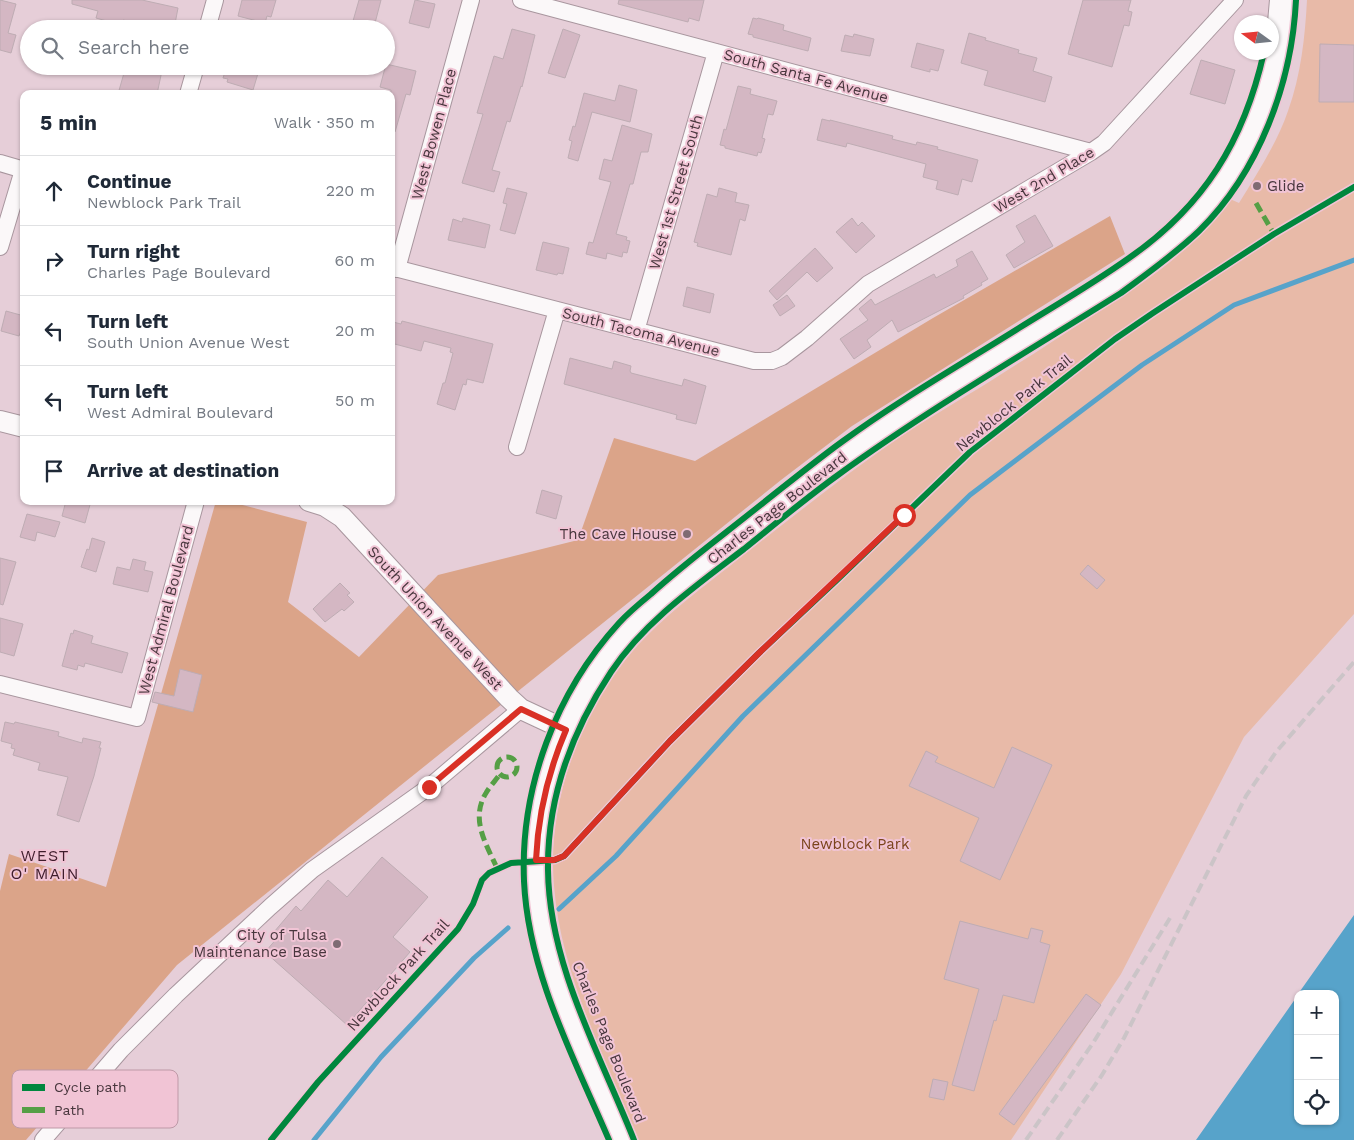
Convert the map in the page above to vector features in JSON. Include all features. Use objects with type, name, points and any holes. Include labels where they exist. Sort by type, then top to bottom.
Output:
[{"type":"main road","name":"Charles Page Boulevard","points":[[622,1140],[556,982],[544,939],[538,905],[536,860],[539,818],[544,790],[553,760],[578,704],[612,650],[632,628],[702,567],[852,450],[1146,263],[1203,209],[1226,180],[1239,159],[1262,107],[1277,57],[1282,20],[1282,0]]},
{"type":"street","points":[[209,20],[215,0]]},
{"type":"street","name":"West Bowen Place","points":[[395,265],[472,0]]},
{"type":"street","name":"South Santa Fe Avenue","points":[[521,0],[1091,152]]},
{"type":"street","name":"West 2nd Place","points":[[868,284],[1091,152],[1113,133],[1235,0]]},
{"type":"street","name":"West 1st Street South","points":[[636,331],[716,52]]},
{"type":"street","points":[[189,90],[193,75]]},
{"type":"street","points":[[0,163],[20,169]]},
{"type":"street","points":[[0,247],[20,180]]},
{"type":"street","name":"South Tacoma Avenue","points":[[395,268],[754,361],[772,361],[792,350],[868,284]]},
{"type":"street","points":[[517,447],[557,310]]},
{"type":"street","points":[[0,421],[20,426]]},
{"type":"street","name":"West Admiral Boulevard","points":[[0,684],[137,718],[195,505]]},
{"type":"street","name":"South Union Avenue West","points":[[322,505],[342,517],[509,698],[521,709],[566,730]]},
{"type":"street","points":[[104,1070],[176,995],[312,870],[429,787],[521,709]]},
{"type":"street","points":[[43,1140],[53,1128]]},
{"type":"green space","name":"Newblock Park","points":[[1307,0],[1354,0],[1354,614],[1244,737],[1121,974],[1011,1140],[639,1140],[586,1016],[575,984],[565,952],[554,886],[555,826],[561,796],[569,766],[593,710],[609,683],[638,645],[664,619],[707,584],[837,482],[900,437],[1148,279],[1200,235],[1230,199],[1239,203],[1260,170],[1288,111],[1302,56]]},
{"type":"shaded area","points":[[1110,216],[1125,254],[852,426],[781,480],[177,965],[86,1070],[12,1070],[12,1128],[36,1128],[26,1140],[0,1140],[0,891],[9,854],[106,887],[215,505],[242,505],[307,522],[288,602],[359,657],[438,575],[578,540],[614,438],[695,461],[933,318]]},
{"type":"water","points":[[1354,915],[1354,1140],[1196,1140],[1294,1001],[1294,1125],[1339,1125],[1339,990],[1301,990]]},
{"type":"building","points":[[0,0],[16,4],[8,33],[16,35],[11,53],[0,50]]},
{"type":"building","points":[[72,0],[142,0],[178,8],[176,20],[103,20],[96,18],[98,11],[72,4]]},
{"type":"building","points":[[242,0],[276,0],[271,17],[267,16],[266,20],[253,20],[238,16]]},
{"type":"building","points":[[359,0],[381,0],[376,20],[353,20]]},
{"type":"building","points":[[415,0],[435,4],[429,28],[409,23]]},
{"type":"building","points":[[619,0],[704,0],[699,21],[689,18],[688,22],[618,4]]},
{"type":"building","points":[[1083,0],[1131,0],[1128,11],[1132,12],[1129,26],[1124,25],[1112,67],[1068,54]]},
{"type":"building","points":[[753,18],[784,25],[783,30],[811,38],[808,51],[753,37],[753,35],[748,34]]},
{"type":"building","points":[[512,29],[535,35],[522,87],[510,122],[507,121],[492,170],[500,172],[494,192],[462,183],[483,114],[477,113],[494,56],[503,59]]},
{"type":"building","points":[[563,29],[580,35],[565,78],[548,73]]},
{"type":"building","points":[[969,33],[1019,50],[1018,53],[1037,58],[1033,71],[1052,77],[1045,102],[984,85],[988,71],[961,63]]},
{"type":"building","points":[[854,34],[874,39],[870,56],[841,51],[845,35],[853,37]]},
{"type":"building","points":[[917,43],[944,50],[938,71],[930,69],[930,72],[911,67]]},
{"type":"building","points":[[1320,44],[1354,45],[1354,102],[1319,102]]},
{"type":"building","points":[[1201,60],[1235,70],[1225,104],[1190,94]]},
{"type":"building","points":[[395,66],[416,71],[410,95],[406,94],[395,132],[395,90],[380,87],[383,75],[395,75]]},
{"type":"building","points":[[123,75],[161,75],[158,90],[119,90]]},
{"type":"building","points":[[224,75],[258,75],[253,90],[227,82],[228,79],[223,78]]},
{"type":"building","points":[[619,85],[637,90],[630,122],[592,112],[578,161],[568,158],[572,141],[569,140],[573,126],[575,127],[584,93],[615,101]]},
{"type":"building","points":[[738,86],[751,89],[750,94],[777,101],[773,115],[768,114],[762,138],[765,139],[761,153],[758,152],[757,156],[720,145]]},
{"type":"building","points":[[822,119],[893,136],[892,139],[916,145],[917,142],[938,147],[937,149],[978,160],[972,182],[962,179],[958,195],[936,189],[938,181],[923,177],[926,164],[847,143],[846,147],[817,140]]},
{"type":"building","points":[[622,125],[652,134],[648,152],[641,152],[633,184],[630,184],[616,234],[627,237],[626,240],[630,241],[627,253],[623,252],[622,257],[607,253],[606,259],[586,254],[589,242],[593,243],[611,182],[599,179],[604,159],[612,161]]},
{"type":"building","points":[[507,188],[527,193],[515,234],[500,230],[507,204],[503,203]]},
{"type":"building","points":[[719,188],[737,193],[735,202],[749,205],[745,221],[740,219],[731,255],[697,246],[698,243],[694,242],[707,194],[717,197]]},
{"type":"building","points":[[1035,215],[1053,246],[1014,268],[1006,255],[1025,242],[1016,226]]},
{"type":"building","points":[[463,218],[490,225],[485,248],[448,240],[453,219],[462,222]]},
{"type":"building","points":[[852,218],[858,226],[862,222],[875,236],[856,253],[836,232]]},
{"type":"building","points":[[543,242],[569,248],[563,274],[558,273],[557,275],[536,270]]},
{"type":"building","points":[[815,248],[833,268],[817,282],[807,272],[777,300],[769,291]]},
{"type":"building","points":[[972,251],[988,279],[981,283],[982,285],[963,296],[964,298],[898,332],[892,320],[867,340],[871,347],[854,359],[840,339],[868,320],[859,309],[871,299],[875,305],[934,274],[936,278],[958,266],[956,260]]},
{"type":"building","points":[[687,287],[714,294],[710,313],[683,306]]},
{"type":"building","points":[[787,295],[795,306],[780,316],[773,305]]},
{"type":"building","points":[[6,311],[20,315],[19,336],[1,331]]},
{"type":"building","points":[[402,321],[493,344],[483,383],[467,379],[466,385],[463,384],[455,410],[437,404],[453,353],[450,352],[451,348],[424,341],[421,351],[395,344],[395,322],[401,324]]},
{"type":"building","points":[[570,358],[612,369],[614,361],[631,366],[631,373],[682,386],[684,379],[706,386],[696,424],[676,419],[677,415],[564,384]]},
{"type":"building","points":[[542,490],[562,496],[556,519],[536,513]]},
{"type":"building","points":[[65,505],[90,505],[85,523],[62,516]]},
{"type":"building","points":[[27,514],[60,522],[55,537],[37,532],[35,541],[20,537]]},
{"type":"building","points":[[92,538],[105,542],[96,572],[81,567]]},
{"type":"building","points":[[0,558],[16,562],[3,605],[0,604]]},
{"type":"building","points":[[133,559],[146,562],[144,570],[153,572],[148,592],[113,584],[117,567],[130,570]]},
{"type":"building","points":[[1088,565],[1105,580],[1097,589],[1080,574]]},
{"type":"building","points":[[340,583],[350,593],[347,595],[354,602],[344,611],[342,609],[325,622],[313,609]]},
{"type":"building","points":[[0,618],[23,624],[14,656],[0,652]]},
{"type":"building","points":[[74,630],[93,636],[91,643],[128,653],[122,673],[85,663],[84,667],[78,665],[77,670],[62,666],[71,633],[73,634]]},
{"type":"building","points":[[180,669],[202,675],[193,712],[152,702],[155,692],[174,696]]},
{"type":"building","points":[[5,722],[14,724],[15,722],[59,732],[58,736],[82,743],[83,738],[101,742],[94,776],[79,822],[57,815],[68,777],[38,770],[40,763],[13,755],[15,749],[11,748],[12,744],[1,741]]},
{"type":"building","points":[[1012,747],[1052,765],[1000,880],[960,861],[979,818],[909,786],[926,751],[938,757],[935,762],[994,788]]},
{"type":"building","name":"City of Tulsa Maintenance Base","points":[[382,857],[428,897],[393,937],[410,952],[347,1025],[265,952],[279,936],[274,932],[296,906],[301,911],[328,880],[347,897]]},
{"type":"building","points":[[960,921],[1028,939],[1031,928],[1043,931],[1040,942],[1050,945],[1034,1003],[1003,995],[974,1091],[952,1085],[979,989],[944,979]]},
{"type":"building","points":[[1086,994],[1101,1005],[1014,1125],[999,1114]]},
{"type":"building","points":[[933,1079],[948,1082],[944,1100],[929,1097]]},
{"type":"waterway","points":[[559,909],[616,856],[743,716],[970,495],[1142,365],[1234,305],[1354,260]]},
{"type":"waterway","points":[[314,1140],[381,1057],[474,958],[508,928]]},
{"type":"railway","points":[[1057,1140],[1102,1075],[1124,1038],[1246,796],[1276,752],[1354,662]]},
{"type":"railway","points":[[1026,1140],[1093,1043],[1170,918]]},
{"type":"marked path","points":[[1256,203],[1274,234]]},
{"type":"marked path","points":[[507,757],[514,760],[517,767],[514,774],[507,777],[500,774],[497,767],[500,760],[507,757]]},
{"type":"marked path","points":[[497,868],[484,841],[479,812],[486,793],[500,774]]},
{"type":"cycle path","points":[[634,1140],[592,1042],[567,975],[557,940],[548,870],[552,817],[557,792],[574,742],[597,695],[624,654],[672,605],[814,493],[872,451],[943,404],[1121,293],[1199,231],[1220,208],[1239,182],[1255,154],[1268,124],[1288,63],[1296,0]]},
{"type":"cycle path","points":[[609,1140],[568,1046],[543,981],[527,915],[524,881],[524,846],[528,811],[536,776],[546,743],[560,710],[577,679],[597,650],[631,611],[690,560],[821,457],[886,411],[1089,285],[1156,238],[1179,216],[1217,169],[1232,143],[1245,114],[1262,60]]},
{"type":"cycle path","name":"Newblock Park Trail","points":[[271,1140],[318,1082],[458,929],[473,904],[482,880],[489,873],[511,863],[555,860],[564,856],[670,741],[759,653],[970,452],[1115,339],[1274,234],[1354,187]]},
{"type":"place","name":"Glide","points":[[1257,186]]},
{"type":"place","name":"The Cave House","points":[[687,534]]},
{"type":"place","name":"City of Tulsa Maintenance Base","points":[[337,944]]},
{"type":"district","name":"WEST O' MAIN","points":[[45,864]]},
{"type":"route","points":[[429,787],[521,709],[566,730],[553,760],[544,790],[539,818],[536,860],[554,860],[564,856],[572,850],[670,741],[904,515]]}]
